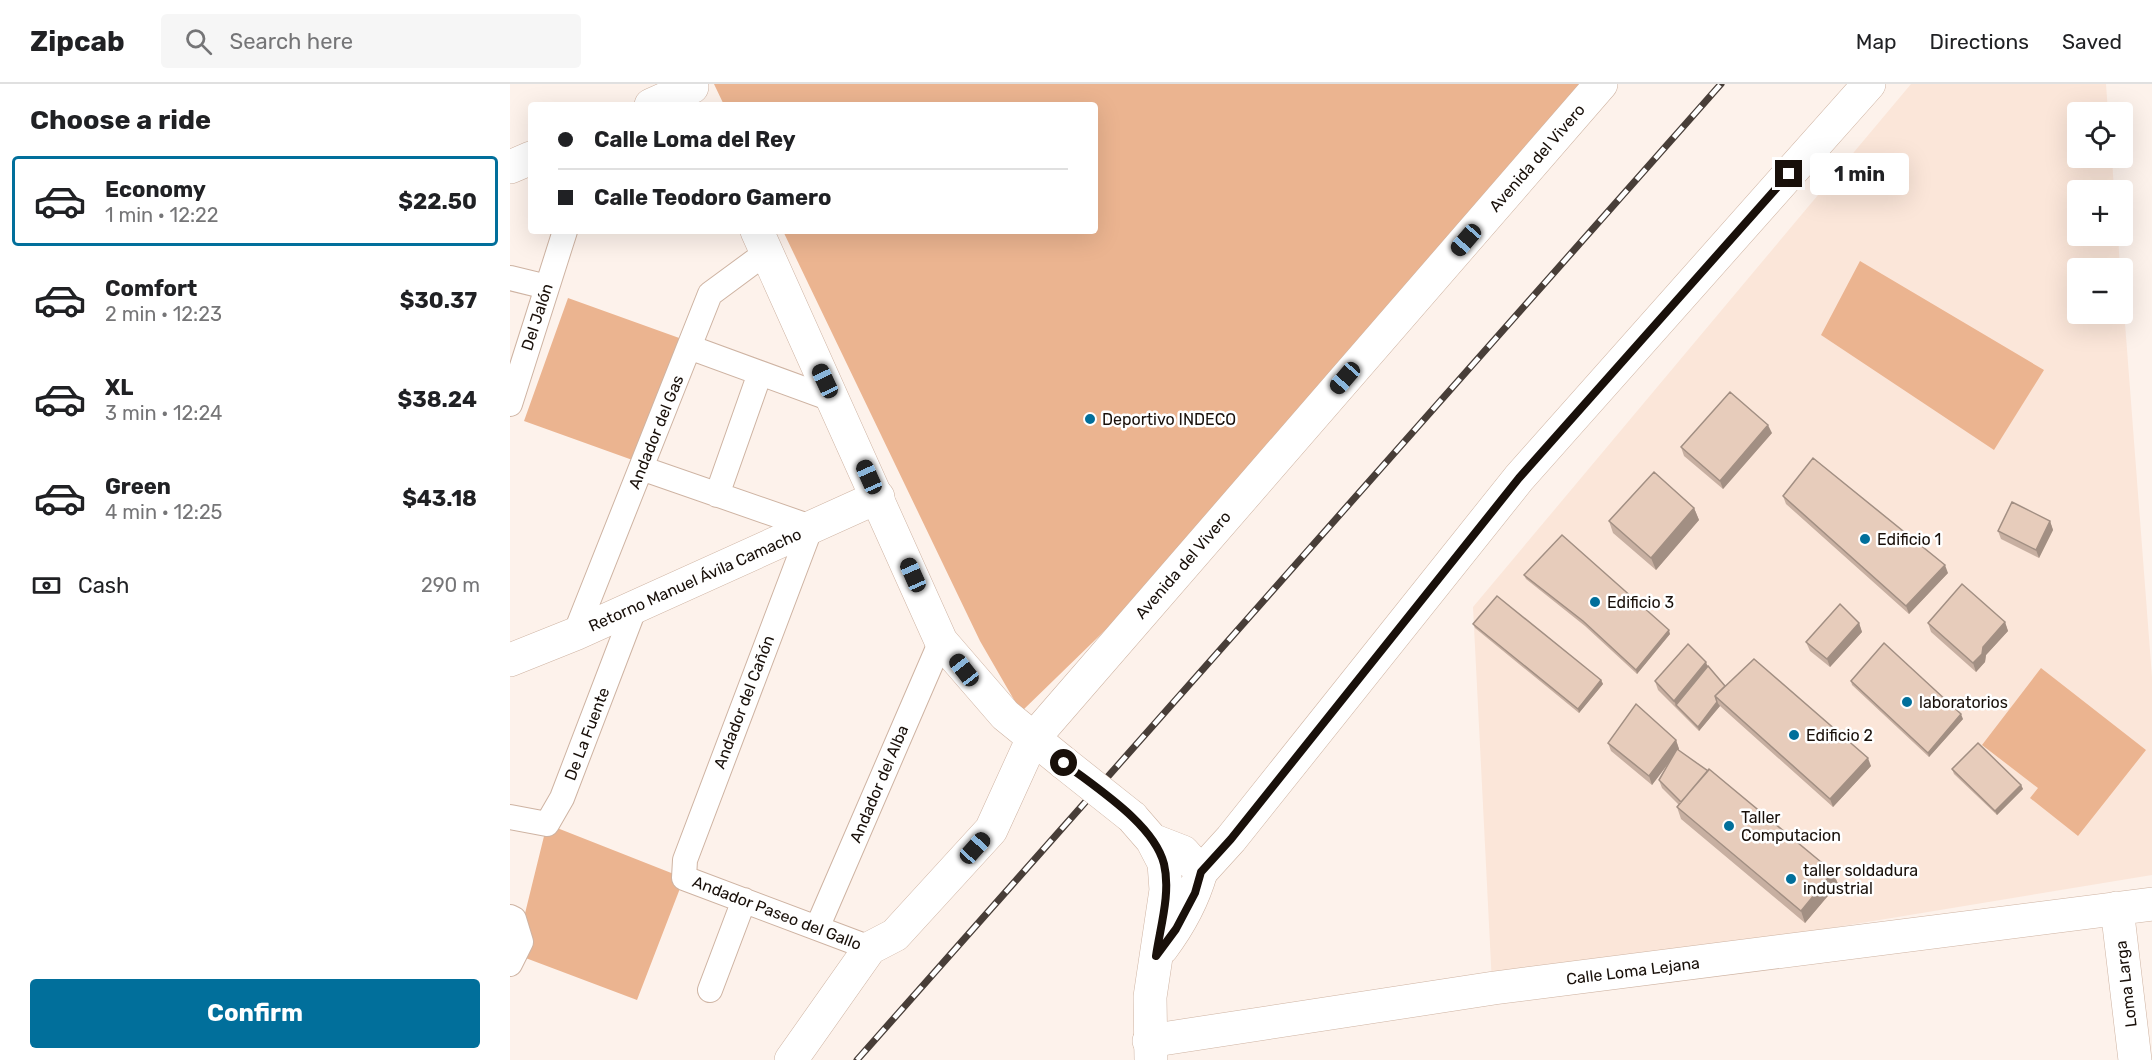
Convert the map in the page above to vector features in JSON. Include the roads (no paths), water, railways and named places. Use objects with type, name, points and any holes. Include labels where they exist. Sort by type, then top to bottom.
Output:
[{"type":"street","name":"Avenida del Vivero","points":[[791,1060],[870,948],[895,935],[991,830],[1032,740],[1601,84]]},
{"type":"street","points":[[1156,956],[1176,929],[1195,893],[1201,872],[1231,839],[1519,478],[1869,84]]},
{"type":"street","points":[[661,102],[694,92]]},
{"type":"street","points":[[510,167],[528,159]]},
{"type":"street","name":"Del Jalón","points":[[510,404],[564,234]]},
{"type":"street","points":[[762,242],[941,641],[976,685],[1032,740],[1064,763],[1142,828],[1183,852],[1201,872]]},
{"type":"street","name":"Andador del Gas","points":[[575,634],[710,294],[762,242]]},
{"type":"street","points":[[510,278],[547,287]]},
{"type":"street","points":[[689,347],[834,400]]},
{"type":"street","points":[[717,495],[760,373]]},
{"type":"street","points":[[641,468],[811,527]]},
{"type":"street","name":"Retorno Manuel Ávila Camacho","points":[[510,660],[575,634],[878,497]]},
{"type":"street","name":"Andador del Cañón","points":[[684,878],[685,860],[811,527]]},
{"type":"street","name":"De La Fuente","points":[[510,817],[547,824],[557,807],[635,607]]},
{"type":"street","name":"Andador del Alba","points":[[817,928],[941,641]]},
{"type":"street","points":[[1142,828],[1164,864],[1166,890],[1150,997],[1150,1051]]},
{"type":"street","name":"Andador Paseo del Gallo","points":[[684,878],[870,948]]},
{"type":"street","points":[[710,990],[744,900]]},
{"type":"street","name":"Calle Loma Lejana","points":[[1150,1051],[1494,988],[2152,904]]},
{"type":"street","name":"Loma Larga","points":[[2117,908],[2135,1060]]},
{"type":"street","points":[[510,917],[514,920],[521,942],[510,964]]},
{"type":"railway","points":[[857,1060],[1721,84]]},
{"type":"place","name":"Deportivo INDECO","points":[[1090,419]]},
{"type":"place","name":"Edificio 1","points":[[1865,539]]},
{"type":"place","name":"Edificio 3","points":[[1595,602]]},
{"type":"place","name":"laboratorios","points":[[1907,702]]},
{"type":"place","name":"Edificio 2","points":[[1794,735]]},
{"type":"place","name":"Taller Computacion","points":[[1729,826]]},
{"type":"place","name":"taller soldadura industrial","points":[[1791,879]]}]
